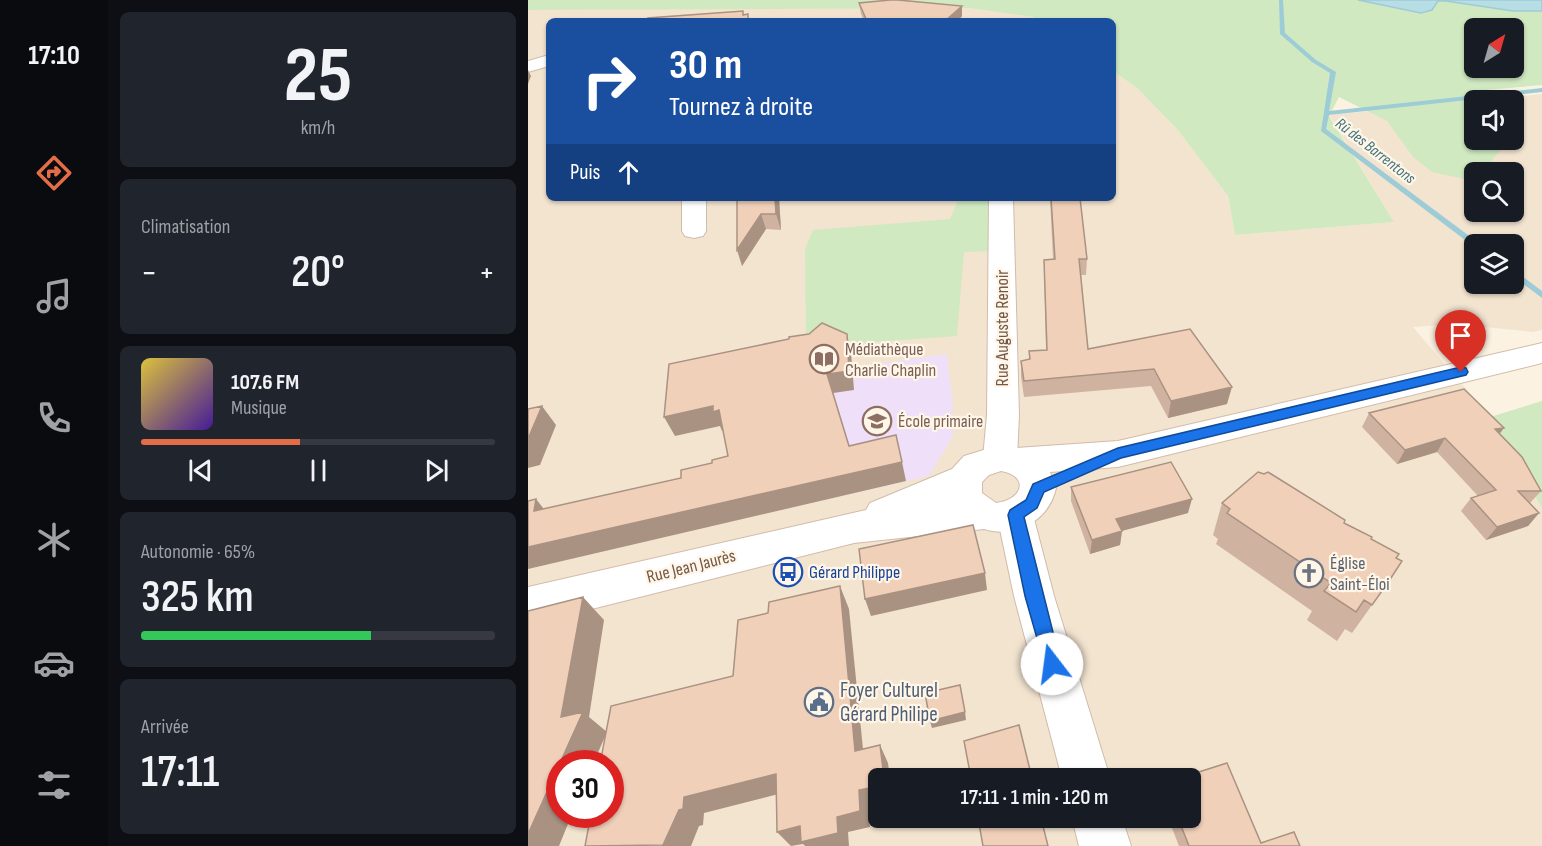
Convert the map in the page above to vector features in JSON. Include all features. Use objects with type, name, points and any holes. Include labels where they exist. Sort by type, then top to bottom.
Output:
[{"type":"main road","points":[[528,67],[546,61]]},
{"type":"main road","points":[[694,201],[694,231]]},
{"type":"main road","name":"Rue Auguste Renoir","points":[[1001,201],[1003,415],[1011,487]]},
{"type":"main road","points":[[854,527],[1011,487],[1118,454],[1542,352]]},
{"type":"main road","points":[[854,527],[964,480],[965,500],[972,508],[1011,487]]},
{"type":"main road","points":[[1011,487],[1034,596],[1083,768]]},
{"type":"main road","name":"Rue Jean Jaurès","points":[[528,606],[854,527]]},
{"type":"main road","points":[[1100,828],[1105,846]]},
{"type":"shaded area","points":[[968,8],[1034,18],[546,18],[546,201],[1116,201],[1116,73],[1137,88],[1177,129],[1228,196],[1235,235],[1394,222],[1329,115],[1464,102],[1464,150],[1524,150],[1524,96],[1542,94],[1542,330],[1533,332],[1456,324],[1413,327],[1490,417],[1542,508],[1542,846],[528,846],[528,10]]},
{"type":"shaded area","name":"École primaire","points":[[947,354],[952,396],[953,436],[929,476],[811,503],[797,375]]},
{"type":"green space","points":[[528,0],[1542,0],[1542,85],[1464,90],[1464,150],[1500,150],[1491,162],[1464,162],[1464,179],[1432,172],[1413,157],[1387,121],[1339,97],[1329,116],[1394,222],[1235,235],[1228,196],[1177,129],[1137,88],[1116,73],[1116,18],[1033,17],[968,8],[528,10]]},
{"type":"green space","points":[[958,201],[994,201],[993,251],[964,252],[957,336],[806,347],[805,249],[813,230],[950,219]]},
{"type":"green space","points":[[1542,401],[1542,508],[1490,417]]},
{"type":"water","points":[[1358,0],[1542,0],[1542,11],[1513,11],[1438,1],[1432,10],[1421,13]]},
{"type":"building","points":[[898,0],[962,6],[948,18],[866,18],[859,3]]},
{"type":"building","points":[[743,11],[743,15],[748,14],[748,18],[648,18]]},
{"type":"building","points":[[737,201],[775,201],[776,214],[761,214],[737,250]]},
{"type":"building","points":[[1051,201],[1080,201],[1087,259],[1079,259],[1088,349],[1190,329],[1232,387],[1171,401],[1154,369],[1024,381],[1021,361],[1030,359],[1029,351],[1047,350],[1044,260],[1055,259]]},
{"type":"building","points":[[822,323],[847,334],[849,371],[827,374],[849,446],[896,435],[902,462],[528,547],[528,501],[536,499],[534,511],[681,478],[681,470],[712,463],[712,460],[728,456],[719,410],[713,412],[713,406],[664,417],[669,364],[809,334]]},
{"type":"building","points":[[1464,389],[1504,428],[1495,429],[1522,457],[1541,491],[1518,491],[1539,513],[1497,527],[1471,498],[1496,490],[1445,438],[1405,450],[1369,413]]},
{"type":"building","points":[[542,406],[528,439],[528,409]]},
{"type":"building","points":[[1171,462],[1192,499],[1116,519],[1122,531],[1092,540],[1071,487]]},
{"type":"building","points":[[1258,472],[1264,474],[1268,472],[1345,520],[1344,523],[1399,554],[1396,558],[1402,561],[1372,605],[1364,600],[1356,612],[1324,591],[1331,583],[1227,513],[1230,509],[1222,503]]},
{"type":"building","points":[[973,525],[985,573],[865,599],[859,549]]},
{"type":"building","points":[[840,586],[855,751],[880,745],[883,768],[868,768],[868,788],[859,790],[860,811],[837,817],[838,833],[801,842],[800,826],[777,832],[776,774],[684,797],[683,809],[679,810],[663,845],[585,846],[588,828],[624,828],[624,750],[603,750],[611,706],[733,676],[738,620],[768,613],[769,602]]},
{"type":"building","points":[[583,597],[561,717],[583,712],[566,750],[546,750],[546,794],[528,834],[528,611]]},
{"type":"building","points":[[960,685],[965,712],[930,721],[925,693]]},
{"type":"building","points":[[1019,725],[1030,768],[969,768],[964,741]]},
{"type":"building","points":[[1227,763],[1261,843],[1294,832],[1300,846],[1189,846],[1182,828],[1201,828],[1201,771]]},
{"type":"building","points":[[980,828],[1044,828],[1048,846],[983,846]]},
{"type":"waterway","name":"Rû des Barrentons","points":[[1281,0],[1282,33],[1314,61],[1333,72],[1323,130],[1464,235]]},
{"type":"waterway","points":[[1326,113],[1542,90]]},
{"type":"waterway","name":"Rû des Barrentons","points":[[1524,281],[1542,295]]},
{"type":"place","name":"Médiathèque Charlie Chaplin","points":[[824,359]]},
{"type":"place","name":"École primaire","points":[[877,421]]},
{"type":"place","name":"Gérard Philippe","points":[[788,572]]},
{"type":"place","name":"Église Saint-Éloi","points":[[1309,573]]},
{"type":"place","name":"Foyer Culturel Gérard Philipe","points":[[819,702]]},
{"type":"route","points":[[1052,664],[1015,515],[1032,504],[1038,488],[1118,454],[1461,372]]}]
